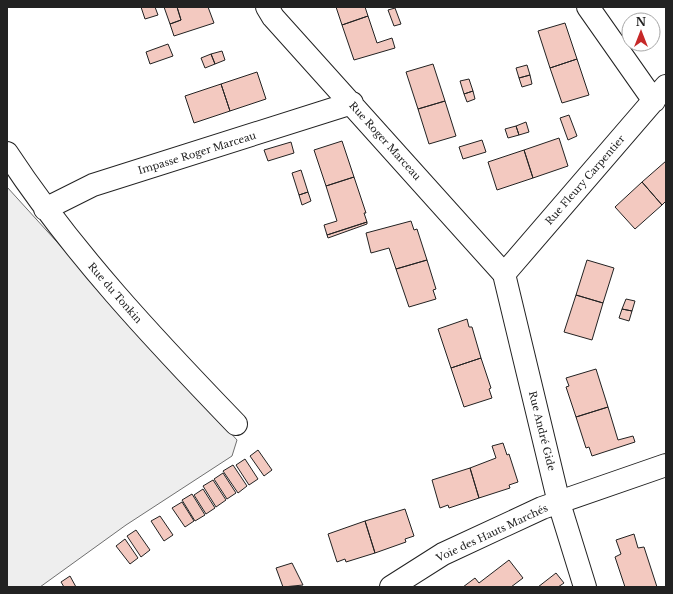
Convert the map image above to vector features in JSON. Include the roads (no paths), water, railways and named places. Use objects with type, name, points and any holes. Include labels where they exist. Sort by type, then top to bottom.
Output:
[{"type":"street","name":"Rue Roger Marceau","points":[[267,7],[273,17],[352,103],[504,274]]},
{"type":"street","points":[[588,7],[660,93]]},
{"type":"street","name":"Rue Fleury Carpentier","points":[[504,274],[660,93]]},
{"type":"street","name":"Impasse Roger Marceau","points":[[45,209],[93,185],[352,103]]},
{"type":"street","name":"Rue du Tonkin","points":[[7,153],[45,209],[157,342],[236,424]]},
{"type":"street","name":"Rue André Gide","points":[[504,274],[559,503],[585,587]]},
{"type":"street","name":"Voie des Hauts Marchés","points":[[391,587],[443,554],[542,508],[666,465]]}]
